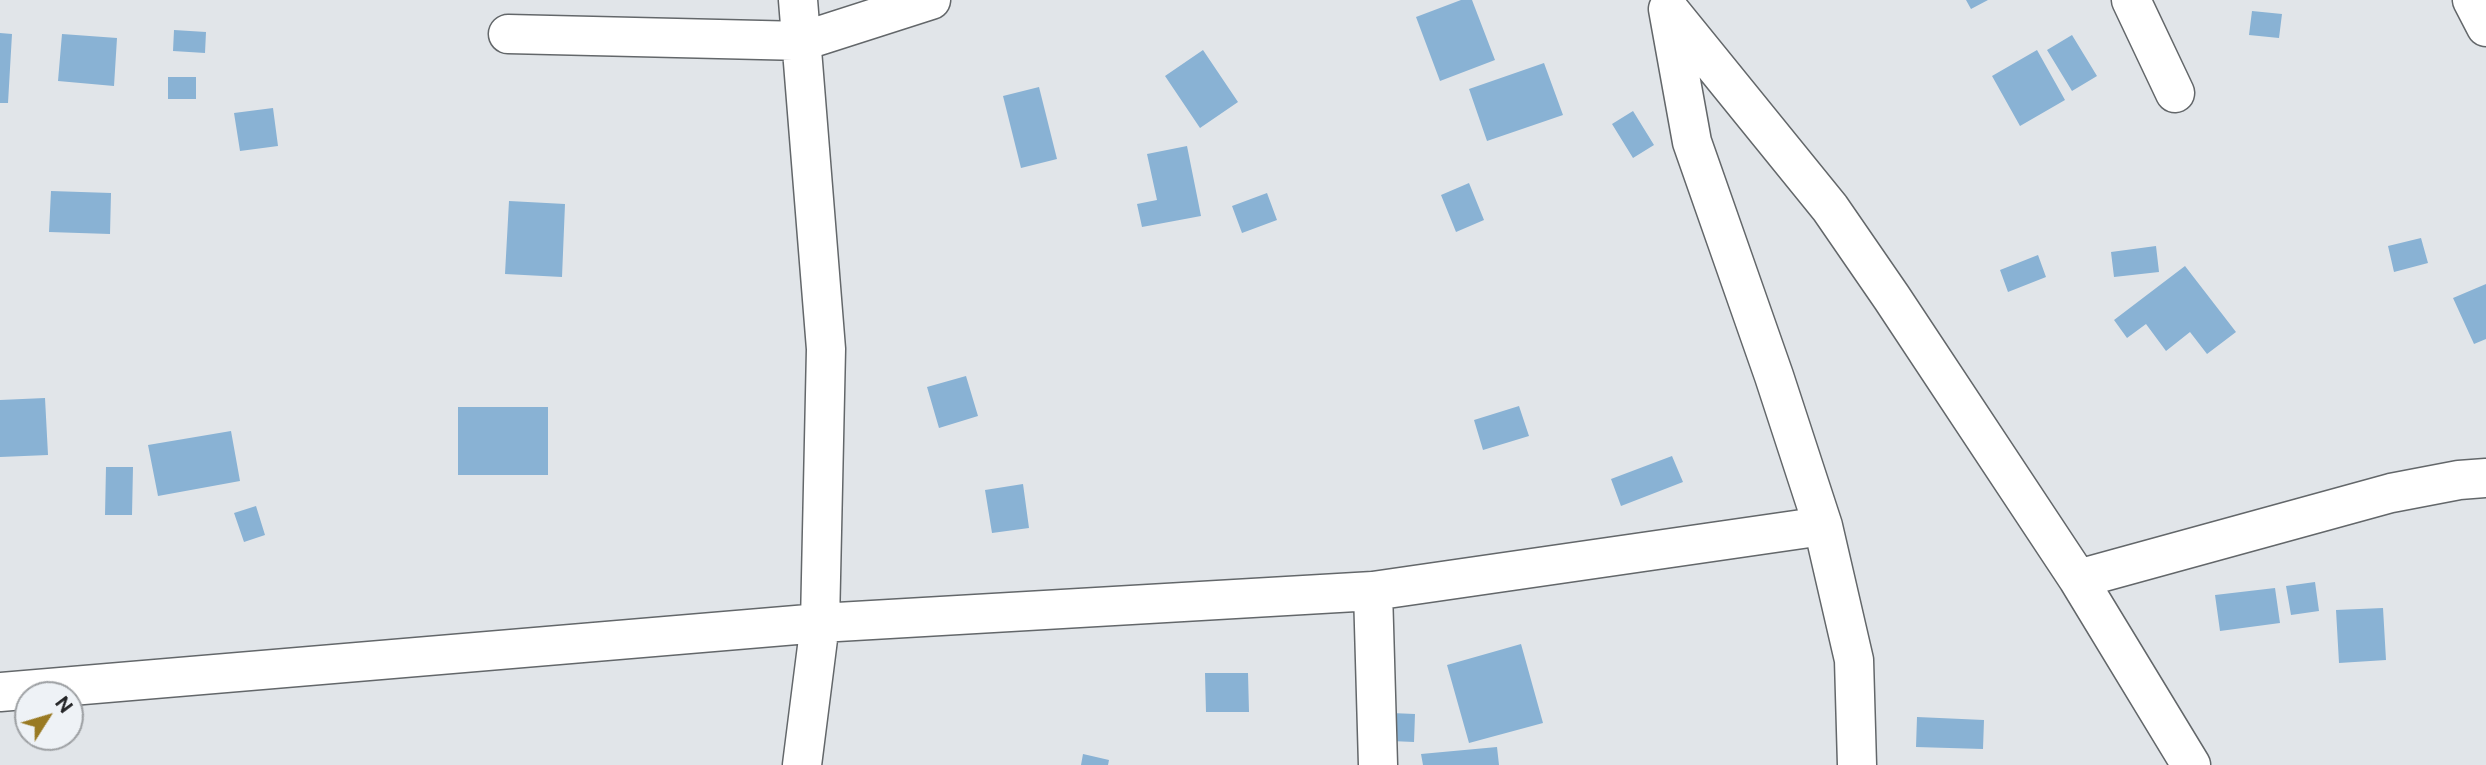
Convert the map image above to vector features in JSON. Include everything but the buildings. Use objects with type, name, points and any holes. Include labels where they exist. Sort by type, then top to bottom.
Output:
[{"type":"street","points":[[798,0],[826,349],[820,623],[802,765]]},
{"type":"street","points":[[508,34],[803,41],[930,0]]},
{"type":"street","points":[[2131,0],[2175,93]]},
{"type":"street","points":[[2472,0],[2486,27]]},
{"type":"street","points":[[1664,5],[1692,142],[1823,526],[1854,660],[1857,765]]},
{"type":"street","points":[[1664,5],[1830,208],[2078,579],[2191,765]]},
{"type":"street","points":[[2078,579],[2391,493],[2459,480],[2486,478]]},
{"type":"street","points":[[0,692],[820,623],[1373,591],[1823,526]]},
{"type":"street","points":[[1373,591],[1378,765]]}]
